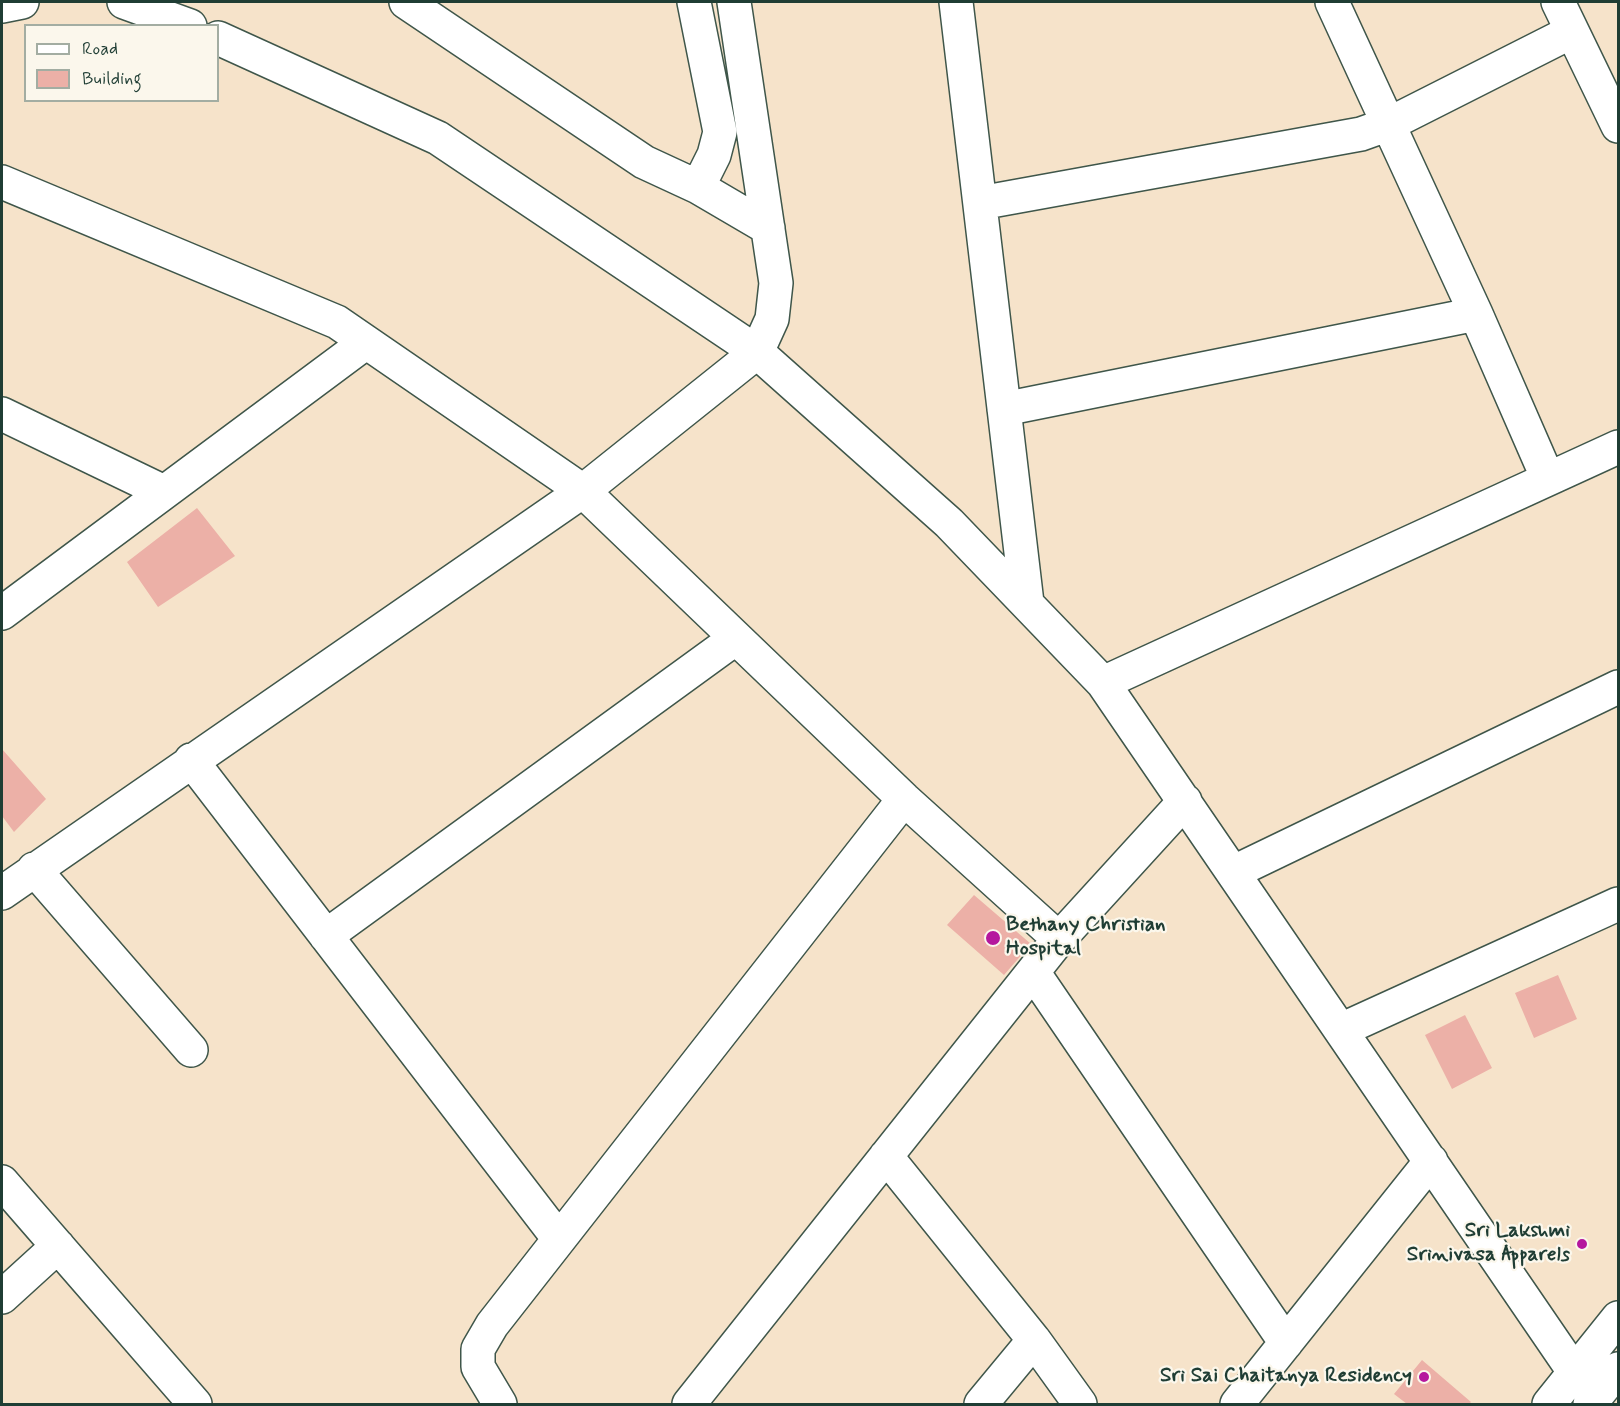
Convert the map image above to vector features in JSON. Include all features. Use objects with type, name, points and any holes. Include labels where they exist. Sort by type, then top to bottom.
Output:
[{"type":"street","points":[[2,6],[22,2]]},
{"type":"street","points":[[124,2],[184,24]]},
{"type":"street","points":[[406,2],[644,162],[698,187],[768,228]]},
{"type":"street","points":[[694,2],[720,132],[714,155],[698,187]]},
{"type":"street","points":[[2,892],[583,490],[757,352],[772,319],[776,283],[734,2]]},
{"type":"street","points":[[956,2],[1027,603]]},
{"type":"street","points":[[1332,2],[1476,314],[1548,479]]},
{"type":"street","points":[[1558,2],[1618,126]]},
{"type":"street","points":[[980,203],[1361,134],[1389,124],[1571,32]]},
{"type":"street","points":[[219,38],[438,138],[757,352],[949,523],[1103,684],[1234,872],[1587,1391]]},
{"type":"street","points":[[2,182],[337,322],[583,490],[904,799],[1059,939]]},
{"type":"street","points":[[1004,409],[1476,314]]},
{"type":"street","points":[[2,613],[365,343]]},
{"type":"street","points":[[2,414],[164,492]]},
{"type":"street","points":[[1103,684],[1618,447]]},
{"type":"street","points":[[326,936],[736,638]]},
{"type":"street","points":[[1234,872],[1618,687]]},
{"type":"street","points":[[191,760],[559,1239]]},
{"type":"street","points":[[500,1404],[478,1367],[478,1349],[492,1325],[904,799]]},
{"type":"street","points":[[689,1404],[1059,939],[1185,801]]},
{"type":"street","points":[[34,869],[191,1050]]},
{"type":"street","points":[[1341,1029],[1618,904]]},
{"type":"street","points":[[1033,972],[1286,1343]]},
{"type":"street","points":[[886,1156],[1034,1340],[1080,1404]]},
{"type":"street","points":[[1237,1404],[1431,1161]]},
{"type":"street","points":[[2,1182],[195,1404]]},
{"type":"street","points":[[2,1297],[58,1246]]},
{"type":"street","points":[[1587,1391],[1618,1318]]},
{"type":"street","points":[[981,1404],[1034,1340]]},
{"type":"street","points":[[1549,1404],[1587,1391],[1618,1369]]},
{"type":"building","points":[[197,508],[235,556],[158,607],[127,562]]},
{"type":"building","points":[[2,749],[46,799],[14,832],[2,816]]},
{"type":"building","points":[[974,895],[1031,944],[1004,975],[947,925]]},
{"type":"building","points":[[1558,975],[1577,1019],[1534,1038],[1515,993]]},
{"type":"building","points":[[1465,1015],[1492,1068],[1452,1089],[1425,1035]]},
{"type":"building","name":"Sri Sai Chaitanya Residency","points":[[1422,1360],[1471,1402],[1469,1404],[1407,1404],[1394,1394]]},
{"type":"place","name":"Bethany Christian Hospital","points":[[993,938]]},
{"type":"place","name":"Sri Lakshmi Srinivasa Apparels","points":[[1582,1244]]},
{"type":"place","name":"Sri Sai Chaitanya Residency","points":[[1424,1377]]}]
